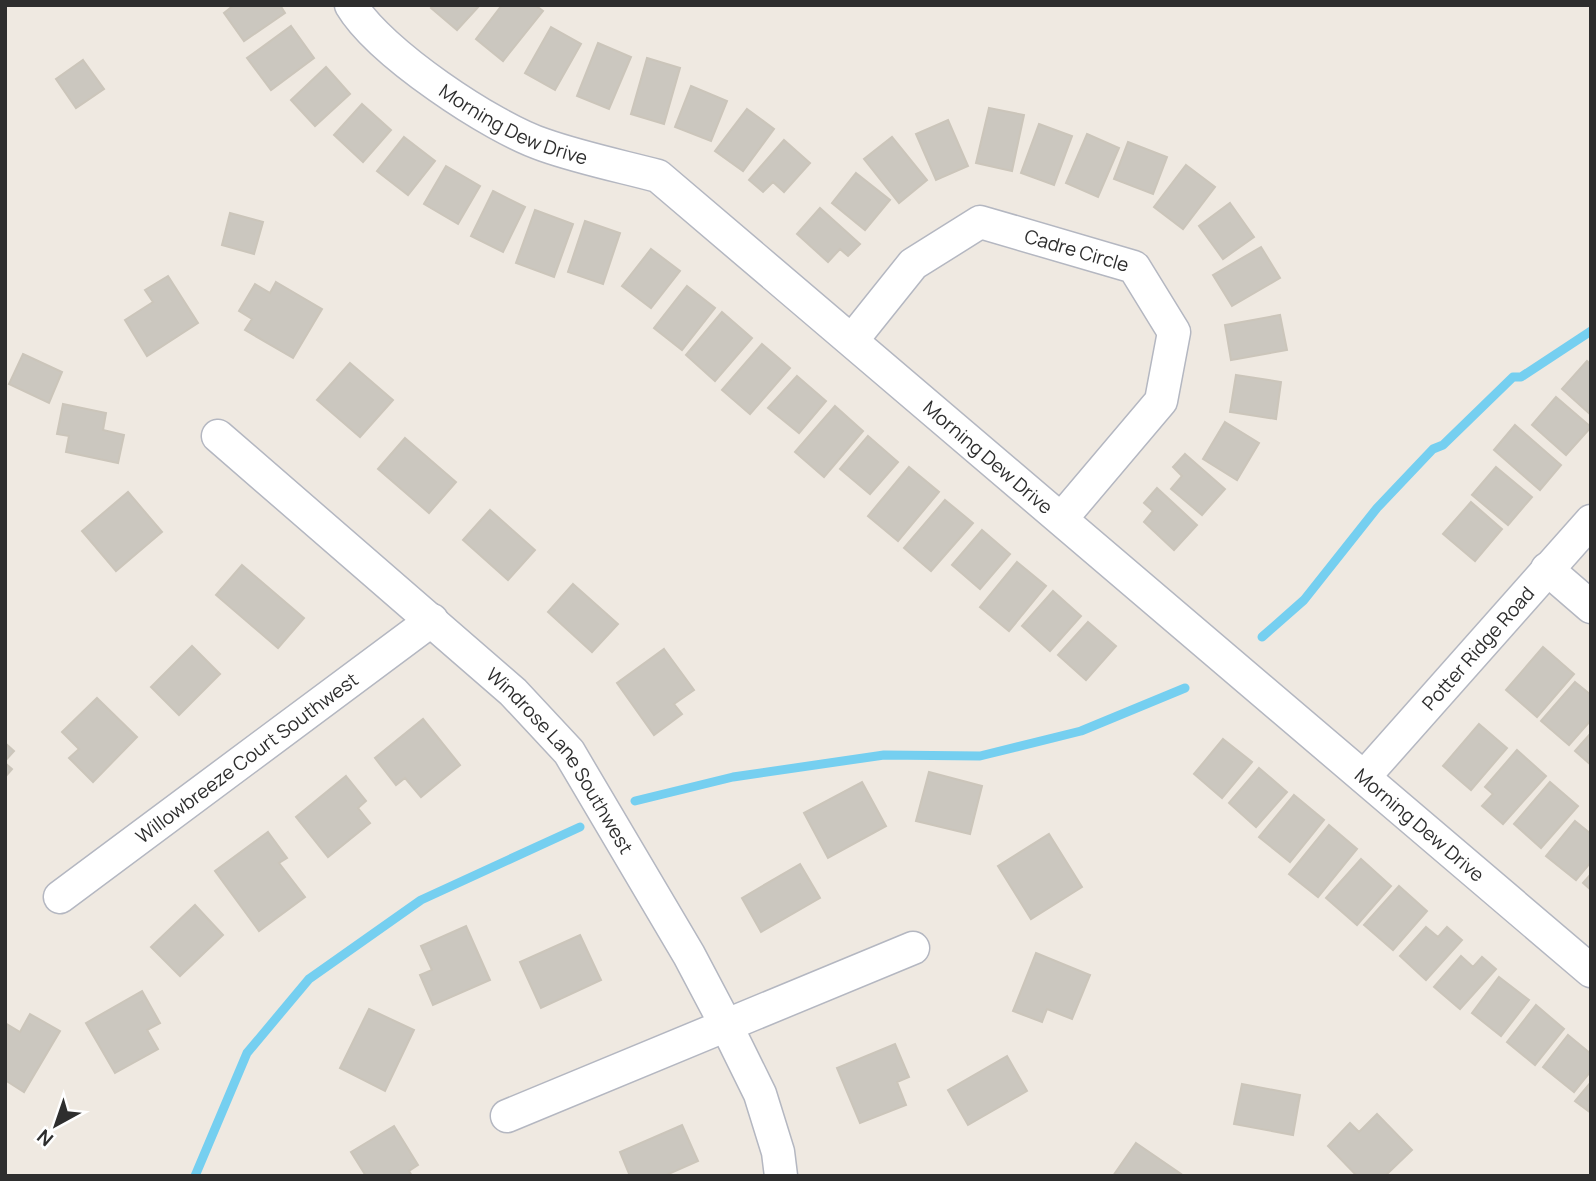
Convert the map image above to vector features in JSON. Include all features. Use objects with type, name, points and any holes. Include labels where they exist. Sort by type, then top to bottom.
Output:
[{"type":"street","name":"Morning Dew Drive","points":[[351,5],[363,25],[451,96],[542,145],[658,176],[1591,971]]},
{"type":"street","name":"Cadre Circle","points":[[853,340],[913,264],[980,222],[1134,267],[1174,332],[1161,401],[1062,518]]},
{"type":"street","name":"Windrose Lane Southwest","points":[[218,436],[513,692],[569,752],[689,955],[727,1027],[760,1094],[778,1152],[781,1176]]},
{"type":"street","name":"Potter Ridge Road","points":[[1364,777],[1591,521]]},
{"type":"street","points":[[1547,569],[1591,607]]},
{"type":"street","name":"Willowbreeze Court Southwest","points":[[60,897],[432,620]]},
{"type":"street","points":[[507,1116],[913,948]]},
{"type":"building","points":[[234,5],[280,5],[285,13],[244,41],[224,13]]},
{"type":"building","points":[[434,5],[480,5],[457,30],[431,8]]},
{"type":"building","points":[[502,5],[535,5],[543,11],[503,61],[476,39]]},
{"type":"building","points":[[291,26],[314,58],[271,90],[247,58]]},
{"type":"building","points":[[551,27],[581,44],[555,90],[525,73]]},
{"type":"building","points":[[598,43],[631,57],[609,109],[577,96]]},
{"type":"building","points":[[647,58],[680,68],[664,124],[631,114]]},
{"type":"building","points":[[83,60],[104,89],[76,108],[56,79]]},
{"type":"building","points":[[326,67],[350,94],[315,126],[291,100]]},
{"type":"building","points":[[691,86],[727,101],[711,141],[675,127]]},
{"type":"building","points":[[362,104],[391,130],[363,162],[334,135]]},
{"type":"building","points":[[989,108],[1024,115],[1012,171],[976,163]]},
{"type":"building","points":[[747,109],[774,129],[743,171],[715,151]]},
{"type":"building","points":[[948,120],[968,166],[936,180],[916,134]]},
{"type":"building","points":[[1039,124],[1072,136],[1054,185],[1021,173]]},
{"type":"building","points":[[1087,134],[1119,148],[1098,197],[1066,183]]},
{"type":"building","points":[[404,137],[435,161],[408,195],[377,171]]},
{"type":"building","points":[[892,137],[927,180],[899,203],[864,159]]},
{"type":"building","points":[[784,140],[810,163],[784,192],[773,182],[763,192],[749,180]]},
{"type":"building","points":[[1128,142],[1167,157],[1153,194],[1114,179]]},
{"type":"building","points":[[1186,165],[1215,187],[1183,229],[1154,207]]},
{"type":"building","points":[[446,166],[480,186],[458,224],[424,204]]},
{"type":"building","points":[[856,173],[890,200],[865,230],[832,203]]},
{"type":"building","points":[[493,191],[525,207],[503,252],[471,236]]},
{"type":"building","points":[[1230,203],[1254,237],[1223,259],[1199,226]]},
{"type":"building","points":[[820,208],[860,244],[848,256],[840,249],[828,262],[797,234]]},
{"type":"building","points":[[535,210],[573,224],[554,277],[516,263]]},
{"type":"building","points":[[230,213],[263,222],[254,254],[222,245]]},
{"type":"building","points":[[585,221],[620,233],[603,284],[568,272]]},
{"type":"building","points":[[1261,247],[1280,278],[1232,306],[1213,275]]},
{"type":"building","points":[[651,249],[680,271],[651,308],[622,286]]},
{"type":"building","points":[[168,276],[198,323],[147,356],[125,320],[153,302],[145,290]]},
{"type":"building","points":[[276,282],[322,309],[293,358],[245,330],[252,319],[239,311],[255,284],[270,293]]},
{"type":"building","points":[[687,286],[715,308],[682,350],[654,328]]},
{"type":"building","points":[[722,312],[752,338],[715,381],[686,355]]},
{"type":"building","points":[[1280,315],[1287,350],[1231,360],[1225,325]]},
{"type":"building","points":[[762,344],[790,368],[750,414],[722,390]]},
{"type":"building","points":[[23,354],[62,372],[49,403],[9,384]]},
{"type":"building","points":[[1587,361],[1591,365],[1591,415],[1562,389]]},
{"type":"building","points":[[350,363],[393,400],[360,437],[317,400]]},
{"type":"building","points":[[1236,375],[1281,382],[1276,419],[1230,412]]},
{"type":"building","points":[[797,376],[826,401],[799,433],[768,408]]},
{"type":"building","points":[[1556,397],[1591,427],[1566,455],[1532,425]]},
{"type":"building","points":[[63,404],[106,413],[103,430],[124,435],[118,463],[66,452],[69,436],[57,434]]},
{"type":"building","points":[[835,406],[863,431],[824,477],[795,452]]},
{"type":"building","points":[[1225,422],[1259,443],[1237,480],[1203,459]]},
{"type":"building","points":[[1515,425],[1561,465],[1540,490],[1494,450]]},
{"type":"building","points":[[868,436],[898,462],[870,494],[840,469]]},
{"type":"building","points":[[405,438],[456,482],[429,513],[378,469]]},
{"type":"building","points":[[1185,454],[1225,489],[1202,515],[1171,489],[1182,476],[1173,467]]},
{"type":"building","points":[[909,467],[939,492],[898,541],[868,516]]},
{"type":"building","points":[[1496,467],[1532,497],[1508,525],[1472,495]]},
{"type":"building","points":[[1157,488],[1197,525],[1174,550],[1144,522],[1153,511],[1144,503]]},
{"type":"building","points":[[128,492],[162,532],[116,571],[82,531]]},
{"type":"building","points":[[945,500],[973,523],[931,571],[904,548]]},
{"type":"building","points":[[1471,502],[1502,529],[1475,561],[1443,534]]},
{"type":"building","points":[[490,510],[535,550],[508,580],[463,540]]},
{"type":"building","points":[[982,530],[1010,554],[980,589],[952,565]]},
{"type":"building","points":[[1017,562],[1046,586],[1009,631],[980,607]]},
{"type":"building","points":[[242,565],[304,618],[278,648],[216,595]]},
{"type":"building","points":[[573,584],[618,624],[592,652],[548,612]]},
{"type":"building","points":[[1053,591],[1081,616],[1050,651],[1022,626]]},
{"type":"building","points":[[1088,622],[1116,646],[1086,680],[1058,655]]},
{"type":"building","points":[[192,646],[220,674],[179,715],[151,687]]},
{"type":"building","points":[[1543,647],[1574,674],[1537,717],[1506,690]]},
{"type":"building","points":[[664,649],[694,690],[674,704],[682,714],[654,735],[617,683]]},
{"type":"building","points":[[1575,682],[1591,695],[1591,720],[1569,745],[1541,721]]},
{"type":"building","points":[[97,698],[137,737],[93,782],[69,758],[79,749],[62,732]]},
{"type":"building","points":[[423,719],[460,765],[421,797],[405,778],[396,785],[375,758]]},
{"type":"building","points":[[1479,724],[1507,748],[1471,790],[1443,766]]},
{"type":"building","points":[[1591,733],[1591,765],[1575,751]]},
{"type":"building","points":[[1223,739],[1252,762],[1222,798],[1194,774]]},
{"type":"building","points":[[5,743],[14,751],[5,761]]},
{"type":"building","points":[[1517,750],[1546,776],[1503,824],[1482,806],[1493,794],[1485,787]]},
{"type":"building","points":[[5,763],[12,769],[5,777]]},
{"type":"building","points":[[1259,768],[1287,792],[1256,827],[1229,803]]},
{"type":"building","points":[[929,772],[982,786],[970,834],[916,821]]},
{"type":"building","points":[[346,776],[366,801],[358,808],[370,823],[328,857],[296,817]]},
{"type":"building","points":[[862,782],[886,826],[828,858],[804,813]]},
{"type":"building","points":[[1550,782],[1578,806],[1541,848],[1514,824]]},
{"type":"building","points":[[1294,795],[1324,820],[1290,862],[1259,837]]},
{"type":"building","points":[[1575,821],[1591,834],[1591,862],[1576,880],[1546,856]]},
{"type":"building","points":[[1329,825],[1357,849],[1318,897],[1289,874]]},
{"type":"building","points":[[268,832],[287,858],[279,863],[305,897],[259,931],[215,871]]},
{"type":"building","points":[[1049,834],[1082,887],[1031,919],[998,866]]},
{"type":"building","points":[[1361,859],[1391,886],[1357,925],[1326,898]]},
{"type":"building","points":[[800,864],[820,898],[761,932],[742,898]]},
{"type":"building","points":[[1591,874],[1591,890],[1583,883]]},
{"type":"building","points":[[1399,886],[1427,911],[1393,950],[1364,925]]},
{"type":"building","points":[[195,905],[223,935],[180,976],[151,947]]},
{"type":"building","points":[[466,926],[490,980],[433,1005],[420,975],[432,970],[421,946]]},
{"type":"building","points":[[1426,927],[1438,937],[1447,927],[1462,940],[1426,980],[1400,956]]},
{"type":"building","points":[[580,935],[601,980],[541,1008],[520,962]]},
{"type":"building","points":[[1036,953],[1090,975],[1072,1019],[1047,1009],[1042,1022],[1013,1011]]},
{"type":"building","points":[[1461,956],[1473,967],[1482,957],[1496,969],[1460,1009],[1434,987]]},
{"type":"building","points":[[1499,977],[1529,1000],[1501,1036],[1472,1013]]},
{"type":"building","points":[[142,991],[160,1023],[147,1030],[158,1049],[115,1073],[86,1023]]},
{"type":"building","points":[[1536,1005],[1564,1029],[1535,1065],[1507,1042]]},
{"type":"building","points":[[369,1009],[414,1030],[385,1091],[340,1068]]},
{"type":"building","points":[[30,1014],[60,1031],[24,1092],[5,1080],[5,1023],[20,1032]]},
{"type":"building","points":[[1568,1035],[1591,1054],[1591,1071],[1574,1092],[1543,1067]]},
{"type":"building","points":[[895,1044],[909,1077],[897,1082],[906,1105],[860,1123],[837,1068]]},
{"type":"building","points":[[1007,1056],[1027,1091],[968,1125],[948,1090]]},
{"type":"building","points":[[1591,1082],[1591,1113],[1575,1101]]},
{"type":"building","points":[[1242,1084],[1300,1095],[1293,1135],[1234,1124]]},
{"type":"building","points":[[1377,1114],[1412,1150],[1385,1176],[1357,1176],[1328,1146],[1350,1123],[1359,1132]]},
{"type":"building","points":[[682,1125],[698,1161],[664,1176],[630,1176],[620,1152]]},
{"type":"building","points":[[394,1126],[418,1165],[409,1171],[412,1176],[366,1176],[351,1152]]},
{"type":"building","points":[[1136,1143],[1184,1176],[1113,1176]]},
{"type":"waterway","points":[[1262,637],[1304,600],[1377,508],[1433,449],[1443,445],[1513,377],[1521,377],[1591,331]]},
{"type":"waterway","points":[[635,801],[733,777],[884,755],[980,756],[1081,731],[1185,688]]},
{"type":"waterway","points":[[195,1176],[247,1053],[309,979],[421,900],[580,827]]}]
